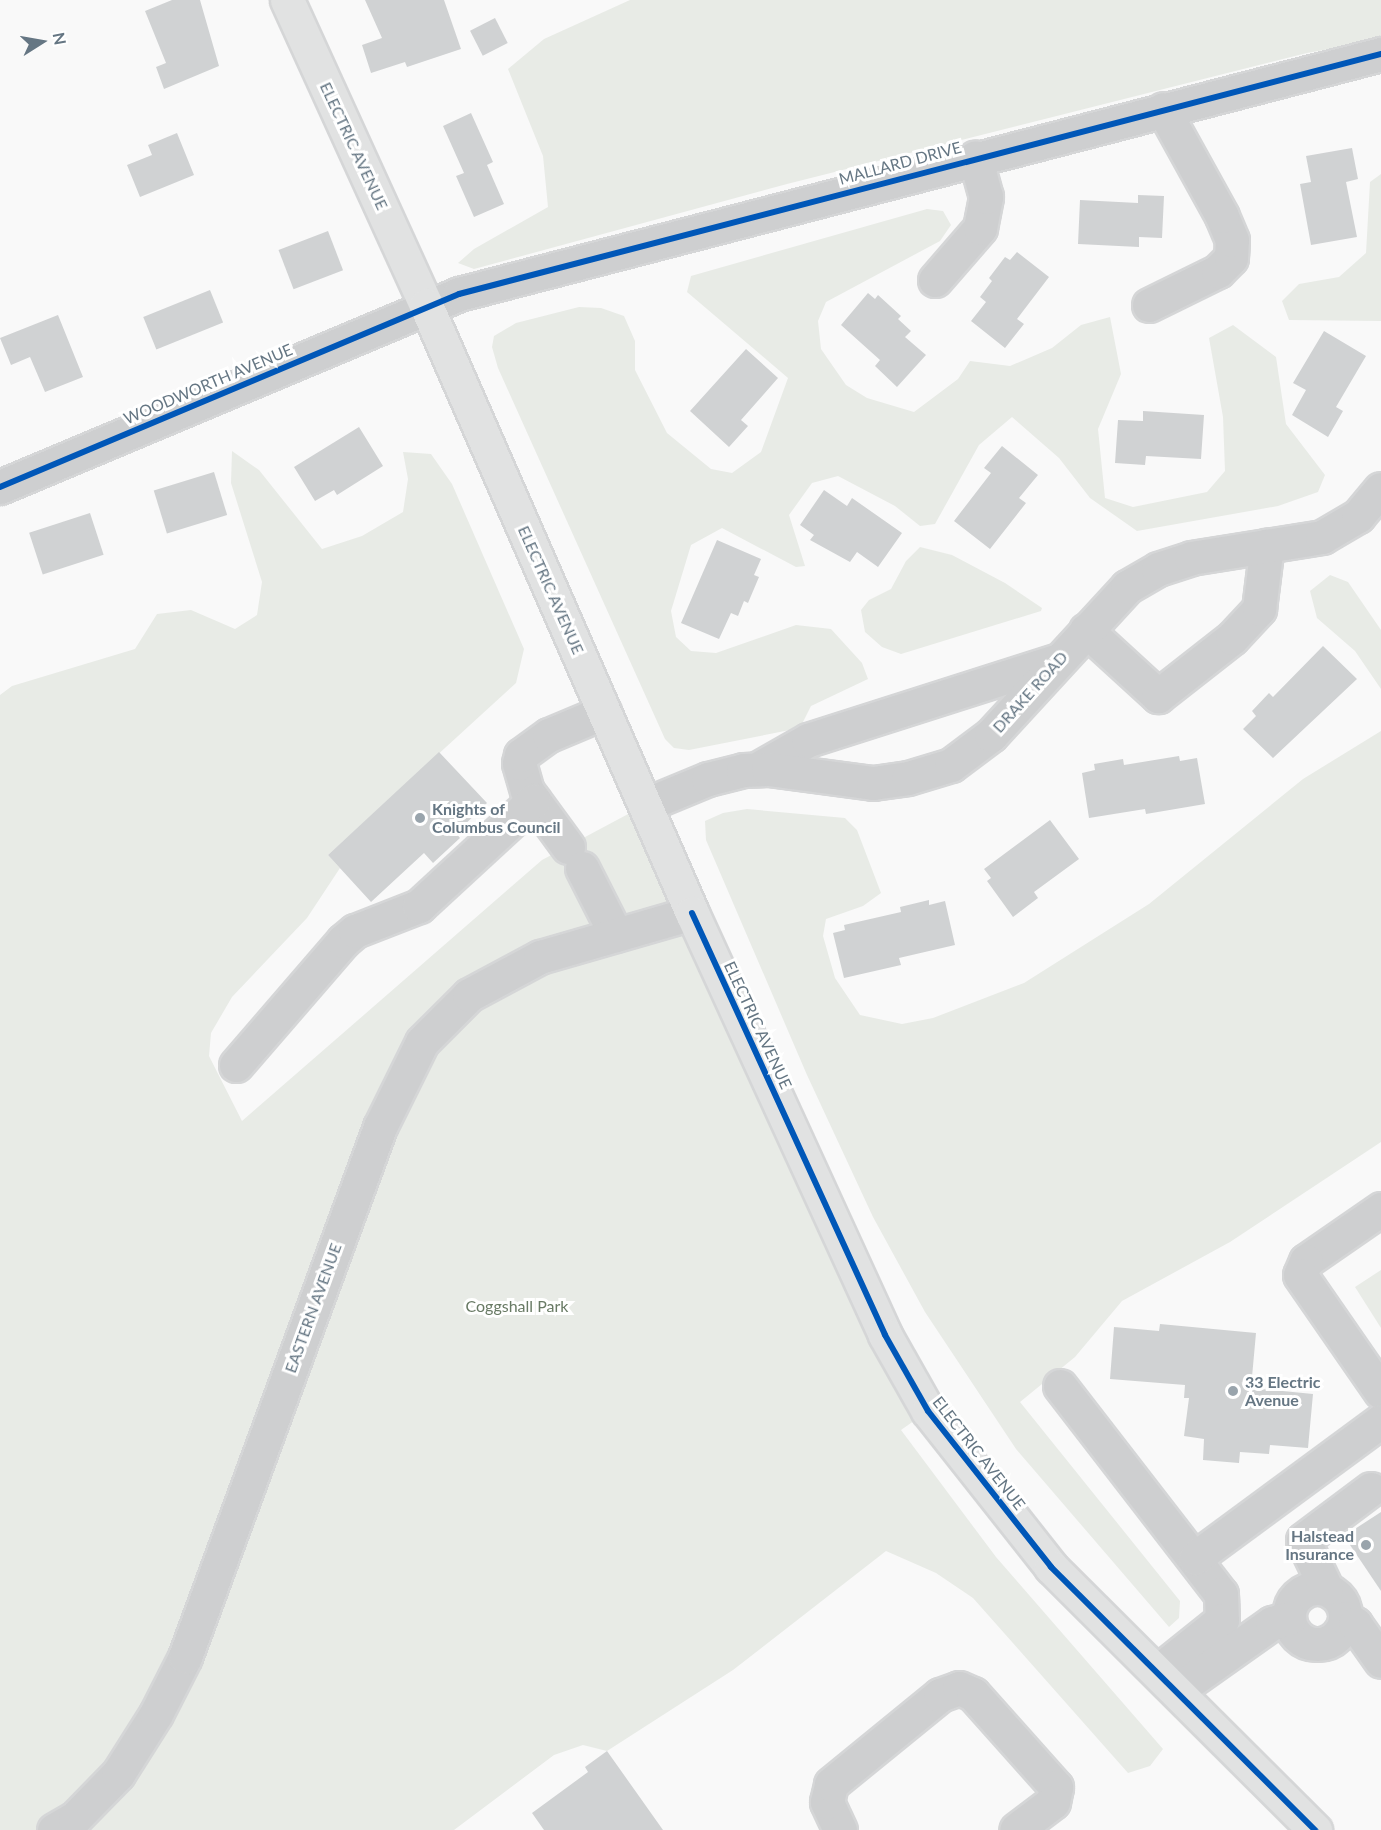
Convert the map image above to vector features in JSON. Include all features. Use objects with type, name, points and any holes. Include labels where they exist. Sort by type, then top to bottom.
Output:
[{"type":"main road","name":"ELECTRIC AVENUE","points":[[287,0],[426,305],[692,914],[885,1335],[928,1411],[1051,1567],[1315,1830]]},
{"type":"street","name":"MALLARD DRIVE","points":[[426,305],[975,157],[1381,54]]},
{"type":"street","points":[[1149,305],[1218,271],[1231,258],[1232,240],[1222,216],[1163,109]]},
{"type":"street","points":[[935,280],[980,228],[986,197],[975,157]]},
{"type":"street","name":"WOODWORTH AVENUE","points":[[0,487],[426,305]]},
{"type":"street","name":"DRAKE ROAD","points":[[645,805],[708,779],[757,769],[873,783],[937,770],[980,746],[1119,594],[1158,569],[1210,553],[1331,533],[1358,516],[1381,489]]},
{"type":"street","points":[[1086,630],[1158,696],[1232,638],[1259,609],[1267,545]]},
{"type":"street","points":[[757,769],[808,740],[1058,661]]},
{"type":"street","points":[[604,712],[549,735],[521,755],[522,779],[534,800],[575,857],[616,935]]},
{"type":"street","points":[[236,1065],[343,941],[355,931],[418,906],[534,800]]},
{"type":"street","name":"EASTERN AVENUE","points":[[54,1830],[81,1812],[118,1774],[156,1714],[185,1657],[380,1127],[422,1042],[469,995],[540,957],[692,914]]},
{"type":"street","points":[[1381,1209],[1306,1261],[1300,1275],[1381,1392]]},
{"type":"street","points":[[1060,1386],[1221,1594],[1222,1620],[1166,1682]]},
{"type":"street","points":[[1195,1558],[1381,1421]]},
{"type":"street","points":[[1326,1588],[1301,1592],[1290,1606],[1289,1618],[1301,1639],[1320,1644],[1337,1636],[1345,1618],[1341,1599],[1326,1588],[1303,1540],[1371,1489]]},
{"type":"street","points":[[1166,1682],[1272,1623],[1289,1618]]},
{"type":"street","points":[[1345,1618],[1355,1624],[1381,1661]]},
{"type":"street","points":[[840,1830],[827,1802],[831,1784],[940,1695],[959,1688],[973,1694],[1056,1787],[1053,1802],[1016,1830]]},
{"type":"green space","points":[[630,0],[1381,0],[1381,40],[1307,53],[787,184],[474,269],[458,263],[474,249],[548,207],[543,156],[508,69],[544,39]]},
{"type":"green space","points":[[1381,174],[1381,321],[1289,320],[1282,301],[1299,284],[1339,277],[1366,253],[1370,182]]},
{"type":"green space","points":[[927,209],[943,211],[951,225],[940,241],[826,302],[818,321],[821,349],[846,385],[867,398],[914,412],[958,379],[970,361],[1010,366],[1052,348],[1081,325],[1110,317],[1121,374],[1098,429],[1105,498],[1133,507],[1207,492],[1225,471],[1223,417],[1209,338],[1233,325],[1276,357],[1286,424],[1325,475],[1318,492],[1278,506],[1137,531],[1090,498],[1059,458],[1012,417],[979,445],[935,524],[920,526],[895,506],[838,476],[812,483],[789,515],[805,566],[796,567],[722,528],[691,545],[671,611],[676,637],[691,651],[716,653],[796,625],[831,629],[862,663],[868,679],[811,706],[800,728],[689,750],[674,748],[665,739],[498,368],[492,347],[494,336],[516,323],[579,307],[601,308],[624,316],[635,341],[635,370],[667,433],[711,469],[732,473],[761,452],[788,378],[687,292],[691,276]]},
{"type":"green space","name":"Coggshall Park","points":[[232,451],[259,470],[322,549],[362,536],[403,512],[408,479],[403,452],[431,454],[452,484],[524,649],[516,683],[328,855],[340,868],[307,918],[232,997],[211,1033],[209,1056],[242,1121],[542,860],[645,805],[928,1411],[901,1430],[996,1557],[1163,1749],[1150,1766],[1128,1773],[973,1598],[936,1573],[886,1551],[733,1670],[607,1751],[583,1745],[554,1755],[454,1830],[0,1830],[0,695],[12,686],[135,649],[157,614],[191,610],[235,629],[257,615],[262,582],[231,483]]},
{"type":"green space","points":[[920,547],[952,555],[1005,583],[1042,608],[1041,611],[901,654],[882,647],[865,632],[861,610],[869,600],[891,589],[906,561]]},
{"type":"green space","points":[[1330,575],[1348,582],[1381,630],[1381,689],[1355,651],[1317,618],[1310,591]]},
{"type":"green space","points":[[1381,731],[1381,1142],[1230,1242],[1122,1301],[1075,1357],[1020,1402],[1180,1601],[1179,1618],[1169,1627],[1016,1449],[925,1312],[873,1217],[807,1075],[706,840],[705,821],[723,813],[747,809],[845,818],[857,830],[881,893],[863,906],[826,919],[823,936],[835,978],[860,1015],[902,1024],[933,1018],[1024,983],[1149,904],[1303,779]]},
{"type":"green space","points":[[1381,1270],[1381,1328],[1355,1287]]},
{"type":"building","points":[[172,0],[200,0],[219,66],[164,89],[156,67],[166,63],[145,11]]},
{"type":"building","points":[[365,0],[444,0],[461,49],[407,67],[405,62],[371,73],[362,45],[382,38]]},
{"type":"building","points":[[495,18],[508,43],[483,56],[470,31]]},
{"type":"building","points":[[471,113],[493,162],[487,165],[504,204],[474,217],[456,176],[464,173],[443,126]]},
{"type":"building","points":[[177,133],[194,175],[140,197],[127,165],[152,155],[148,145]]},
{"type":"building","points":[[1352,148],[1358,179],[1346,182],[1357,237],[1311,245],[1300,184],[1311,182],[1306,156]]},
{"type":"building","points":[[1138,195],[1164,196],[1162,238],[1139,237],[1139,247],[1078,244],[1080,200],[1138,203]]},
{"type":"building","points":[[328,231],[343,270],[294,289],[279,250]]},
{"type":"building","points":[[1017,252],[1049,277],[1017,319],[1024,324],[1005,348],[971,321],[986,302],[980,297],[992,281],[989,278],[1005,257],[1010,260]]},
{"type":"building","points":[[210,290],[223,322],[156,349],[143,317]]},
{"type":"building","points":[[868,293],[875,299],[878,295],[901,316],[898,319],[911,331],[905,337],[926,355],[897,387],[875,366],[880,360],[841,325]]},
{"type":"building","points":[[58,315],[83,377],[45,392],[30,357],[11,365],[0,338]]},
{"type":"building","points":[[1324,331],[1366,356],[1336,407],[1343,411],[1328,437],[1292,415],[1306,390],[1293,383]]},
{"type":"building","points":[[746,349],[778,378],[741,420],[748,426],[729,447],[690,411]]},
{"type":"building","points":[[1143,411],[1204,415],[1201,459],[1146,456],[1145,465],[1115,463],[1118,420],[1143,421]]},
{"type":"building","points":[[359,427],[383,466],[337,495],[334,490],[315,501],[294,467]]},
{"type":"building","points":[[1002,446],[1038,475],[1019,498],[1026,503],[990,549],[954,521],[991,473],[984,468]]},
{"type":"building","points":[[214,472],[227,515],[167,533],[154,490]]},
{"type":"building","points":[[824,490],[847,506],[852,498],[902,533],[878,567],[857,552],[850,562],[810,540],[814,535],[800,525]]},
{"type":"building","points":[[90,513],[104,555],[43,575],[29,533]]},
{"type":"building","points":[[717,540],[761,559],[754,575],[759,577],[748,603],[744,601],[738,616],[731,613],[719,639],[681,623]]},
{"type":"building","points":[[1323,646],[1357,679],[1273,758],[1243,729],[1256,716],[1252,711],[1269,693],[1273,697]]},
{"type":"building","name":"Knights of Columbus Council","points":[[439,752],[487,803],[456,833],[460,838],[433,863],[424,853],[371,902],[328,855]]},
{"type":"building","points":[[1179,756],[1180,761],[1197,758],[1205,804],[1146,814],[1145,809],[1089,818],[1082,773],[1095,770],[1094,764],[1123,759],[1124,765]]},
{"type":"building","points":[[1050,820],[1079,859],[1034,892],[1038,898],[1013,917],[987,881],[991,878],[984,869]]},
{"type":"building","points":[[929,900],[929,905],[945,901],[955,945],[899,958],[901,965],[844,978],[833,933],[845,930],[844,925],[901,912],[900,907]]},
{"type":"building","name":"33 Electric Avenue","points":[[1160,1324],[1256,1333],[1251,1388],[1313,1394],[1308,1448],[1270,1445],[1269,1454],[1240,1452],[1239,1463],[1203,1460],[1204,1439],[1184,1436],[1189,1398],[1184,1398],[1185,1385],[1110,1379],[1114,1327],[1159,1331]]},
{"type":"building","name":"Halstead Insurance","points":[[1381,1512],[1381,1591],[1344,1536]]},
{"type":"building","points":[[607,1751],[663,1830],[544,1830],[532,1813],[588,1772],[585,1767]]},
{"type":"cycle path","points":[[0,487],[459,294],[1381,54]]},
{"type":"cycle path","points":[[692,913],[885,1335],[928,1411],[1051,1567],[1315,1830]]},
{"type":"place","name":"Knights of Columbus Council","points":[[420,818]]},
{"type":"place","name":"33 Electric Avenue","points":[[1233,1391]]},
{"type":"place","name":"Halstead Insurance","points":[[1366,1545]]}]
